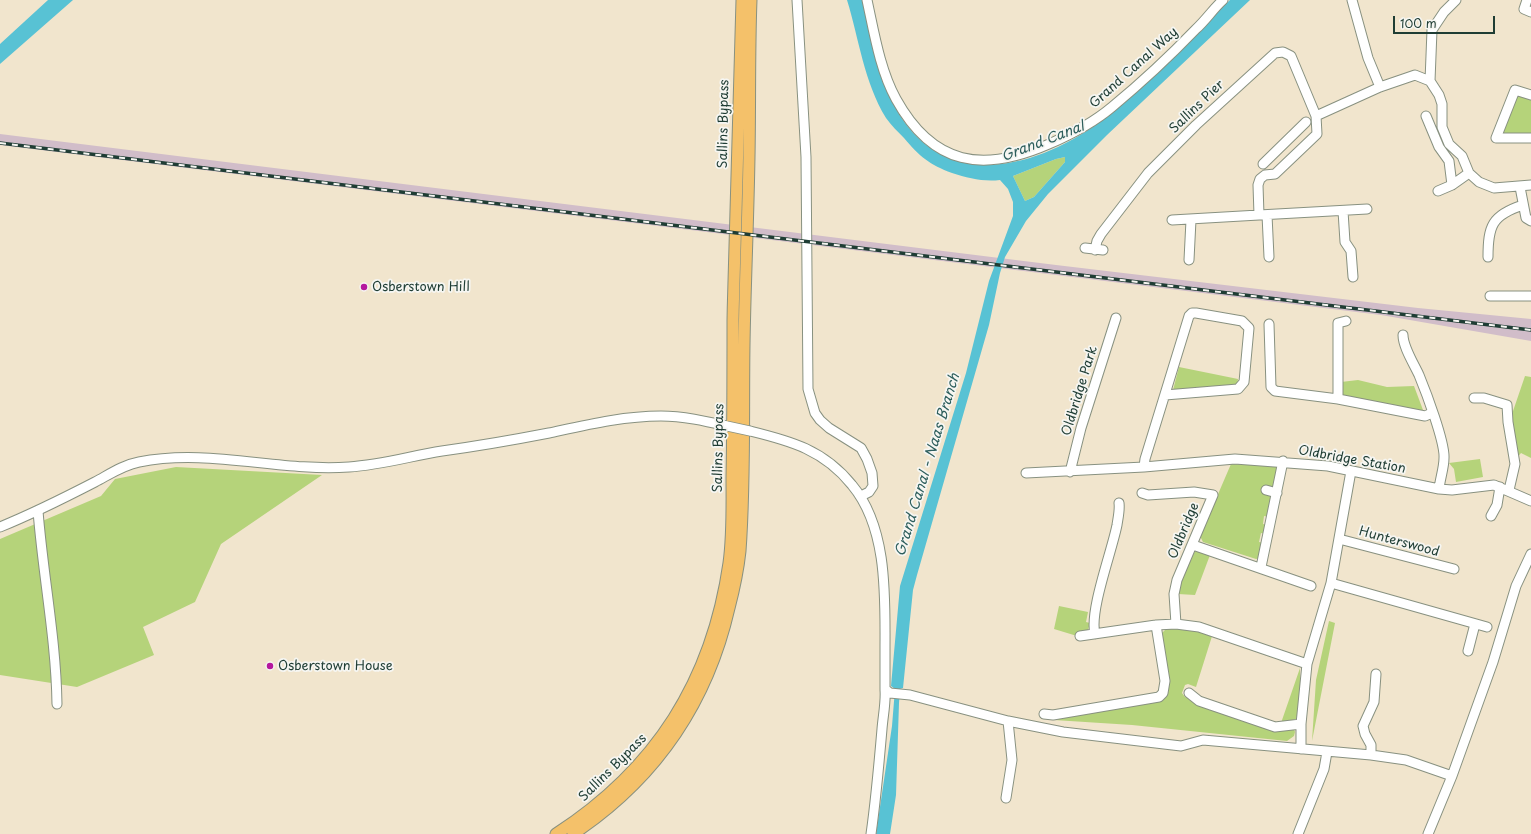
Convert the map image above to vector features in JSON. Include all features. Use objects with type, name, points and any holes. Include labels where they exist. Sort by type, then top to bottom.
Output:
[{"type":"main road","name":"Sallins Bypass","points":[[556,834],[586,814],[619,785],[662,737],[684,701],[700,670],[712,638],[725,587],[731,531],[734,292],[742,0]]},
{"type":"main road","name":"Sallins Bypass","points":[[572,834],[611,807],[638,781],[677,734],[692,710],[715,656],[726,623],[736,581],[740,552],[743,457],[751,0]]},
{"type":"street","points":[[797,0],[806,157],[808,389],[815,413],[820,420],[829,428],[861,448],[867,459],[872,473],[873,486],[869,492],[861,496]]},
{"type":"street","name":"Grand Canal Way","points":[[867,0],[888,80],[895,98],[906,116],[918,130],[940,149],[955,156],[972,161],[1007,159],[1033,151],[1074,133],[1090,123],[1138,84],[1197,28],[1223,0]]},
{"type":"street","points":[[1352,0],[1368,58],[1380,87]]},
{"type":"street","points":[[1430,81],[1432,30],[1444,12],[1456,0]]},
{"type":"street","points":[[1528,0],[1524,9],[1531,12]]},
{"type":"street","name":"Sallins Pier","points":[[1085,248],[1099,250],[1097,241],[1101,234],[1148,174],[1196,125],[1275,53],[1283,52],[1291,56],[1316,116],[1318,133],[1275,174],[1265,175],[1260,179],[1258,185],[1263,215]]},
{"type":"street","points":[[1316,116],[1380,87],[1415,75],[1430,81],[1440,95],[1442,104],[1442,127],[1449,144],[1462,156],[1469,173],[1479,182],[1494,188],[1531,185]]},
{"type":"street","points":[[1531,95],[1515,90],[1496,138],[1531,138]]},
{"type":"street","points":[[1426,116],[1439,147],[1449,161],[1452,185]]},
{"type":"street","points":[[1263,164],[1306,122]]},
{"type":"street","points":[[1278,150],[1289,160]]},
{"type":"street","points":[[1438,192],[1452,185],[1469,173]]},
{"type":"street","points":[[1520,186],[1526,218],[1531,221]]},
{"type":"street","points":[[1488,257],[1488,238],[1491,227],[1510,209],[1523,205]]},
{"type":"street","points":[[1172,220],[1366,209]]},
{"type":"street","points":[[1343,211],[1345,242],[1351,251],[1353,277]]},
{"type":"street","points":[[1263,215],[1269,257]]},
{"type":"street","points":[[1189,260],[1191,220]]},
{"type":"street","points":[[1490,296],[1531,296]]},
{"type":"street","points":[[1026,474],[1144,467],[1165,395],[1189,316],[1192,313],[1242,321],[1249,328],[1244,382],[1242,386],[1238,389],[1165,395]]},
{"type":"street","name":"Oldbridge Park","points":[[1070,472],[1081,428],[1116,318]]},
{"type":"street","points":[[1338,399],[1338,322],[1346,321]]},
{"type":"street","points":[[1269,324],[1272,390],[1280,393],[1338,399],[1425,416],[1432,413]]},
{"type":"street","points":[[1403,335],[1403,342],[1412,359],[1441,439],[1444,457],[1439,489]]},
{"type":"street","points":[[1474,398],[1484,398],[1507,405],[1508,422],[1515,464],[1491,516]]},
{"type":"street","points":[[0,527],[38,511],[114,470],[137,462],[158,459],[186,457],[296,467],[346,468],[374,465],[442,451],[642,416],[693,419],[790,441],[822,457],[852,484],[861,496],[869,512],[876,533],[884,580],[887,691],[871,834]]},
{"type":"street","name":"Oldbridge Station","points":[[1144,467],[1235,459],[1283,462],[1351,470],[1439,489],[1452,490],[1494,485],[1531,501]]},
{"type":"street","points":[[1261,567],[1283,462]]},
{"type":"street","points":[[1301,749],[1301,724],[1307,664],[1331,583],[1351,470]]},
{"type":"street","points":[[1266,490],[1277,493]]},
{"type":"street","name":"Oldbridge","points":[[1142,493],[1148,495],[1214,491],[1177,580],[1174,594],[1176,624]]},
{"type":"street","points":[[1095,634],[1094,628],[1097,606],[1115,537],[1119,503]]},
{"type":"street","points":[[38,511],[41,556],[55,664],[58,704]]},
{"type":"street","name":"Hunterswood","points":[[1339,539],[1454,569]]},
{"type":"street","points":[[1193,544],[1311,586]]},
{"type":"street","points":[[1428,834],[1452,776],[1493,662],[1516,586],[1531,554]]},
{"type":"street","points":[[1331,583],[1487,627]]},
{"type":"street","points":[[1080,636],[1156,625],[1176,624],[1199,627],[1307,664]]},
{"type":"street","points":[[1468,651],[1475,624]]},
{"type":"street","points":[[1044,714],[1053,715],[1159,697],[1163,693],[1165,681],[1156,625]]},
{"type":"street","points":[[1371,755],[1371,745],[1365,734],[1364,726],[1374,702],[1376,674]]},
{"type":"street","points":[[887,691],[1008,721],[1063,732],[1180,746],[1203,740],[1371,755],[1406,760],[1452,776]]},
{"type":"street","points":[[1189,693],[1199,701],[1274,726],[1301,724]]},
{"type":"street","points":[[1006,798],[1012,760],[1008,721]]},
{"type":"street","points":[[1298,834],[1324,769],[1327,752]]},
{"type":"shaded area","points":[[0,134],[1056,265],[1418,308],[1531,319],[1531,341],[1381,315],[0,145]]},
{"type":"green space","points":[[1516,91],[1531,97],[1531,137],[1498,137]]},
{"type":"green space","points":[[1065,157],[1065,162],[1034,197],[1025,201],[1013,176],[1056,159]]},
{"type":"green space","points":[[1179,367],[1238,379],[1237,386],[1173,390]]},
{"type":"green space","points":[[1525,376],[1531,377],[1531,458],[1521,453],[1517,458],[1512,414]]},
{"type":"green space","points":[[1358,380],[1387,387],[1414,386],[1423,410],[1420,411],[1345,397],[1341,393],[1341,382]]},
{"type":"green space","points":[[1480,459],[1483,477],[1456,482],[1454,469],[1449,463]]},
{"type":"green space","points":[[1231,464],[1276,465],[1279,469],[1269,517],[1264,516],[1263,524],[1267,525],[1265,534],[1261,533],[1259,542],[1264,543],[1261,558],[1256,559],[1203,542],[1200,536]]},
{"type":"green space","points":[[176,467],[322,475],[221,544],[195,602],[143,627],[154,655],[77,687],[0,675],[0,539],[101,496],[115,479]]},
{"type":"green space","points":[[1195,551],[1210,555],[1195,595],[1178,594],[1179,586]]},
{"type":"green space","points":[[1059,606],[1088,612],[1086,622],[1090,623],[1088,630],[1077,632],[1077,636],[1054,629]]},
{"type":"green space","points":[[1329,621],[1335,623],[1312,741],[1316,680]]},
{"type":"green space","points":[[1181,628],[1213,633],[1196,687],[1188,684],[1185,685],[1182,693],[1185,697],[1282,731],[1288,728],[1294,729],[1294,736],[1287,741],[1132,725],[1054,720],[1133,705],[1161,699],[1167,696],[1169,689],[1162,633],[1166,629]]},
{"type":"green space","points":[[1300,668],[1300,700],[1296,719],[1281,723]]},
{"type":"water","points":[[48,0],[73,0],[0,64],[0,44]]},
{"type":"water","points":[[847,0],[862,0],[888,92],[903,120],[923,142],[946,156],[970,164],[996,164],[1023,160],[1049,151],[1074,139],[1097,124],[1132,96],[1230,0],[1250,0],[1107,135],[1048,194],[1026,221],[1005,257],[1000,273],[989,325],[913,590],[903,688],[900,689],[896,795],[890,834],[876,834],[892,726],[895,689],[891,686],[900,586],[966,373],[989,281],[1013,216],[1013,202],[1008,189],[1000,180],[970,178],[937,167],[920,155],[892,126],[878,104],[872,90]],"holes":[[[1065,157],[1065,162],[1034,197],[1025,201],[1013,176],[1056,159]]]},
{"type":"railway","points":[[0,143],[1531,330]]},
{"type":"place","name":"Osberstown Hill","points":[[364,287]]},
{"type":"place","name":"Osberstown House","points":[[270,666]]},
{"type":"water label","name":"Grand Canal","points":[[1043,142]]},
{"type":"water label","name":"Grand Canal - Naas Branch","points":[[928,465]]}]
